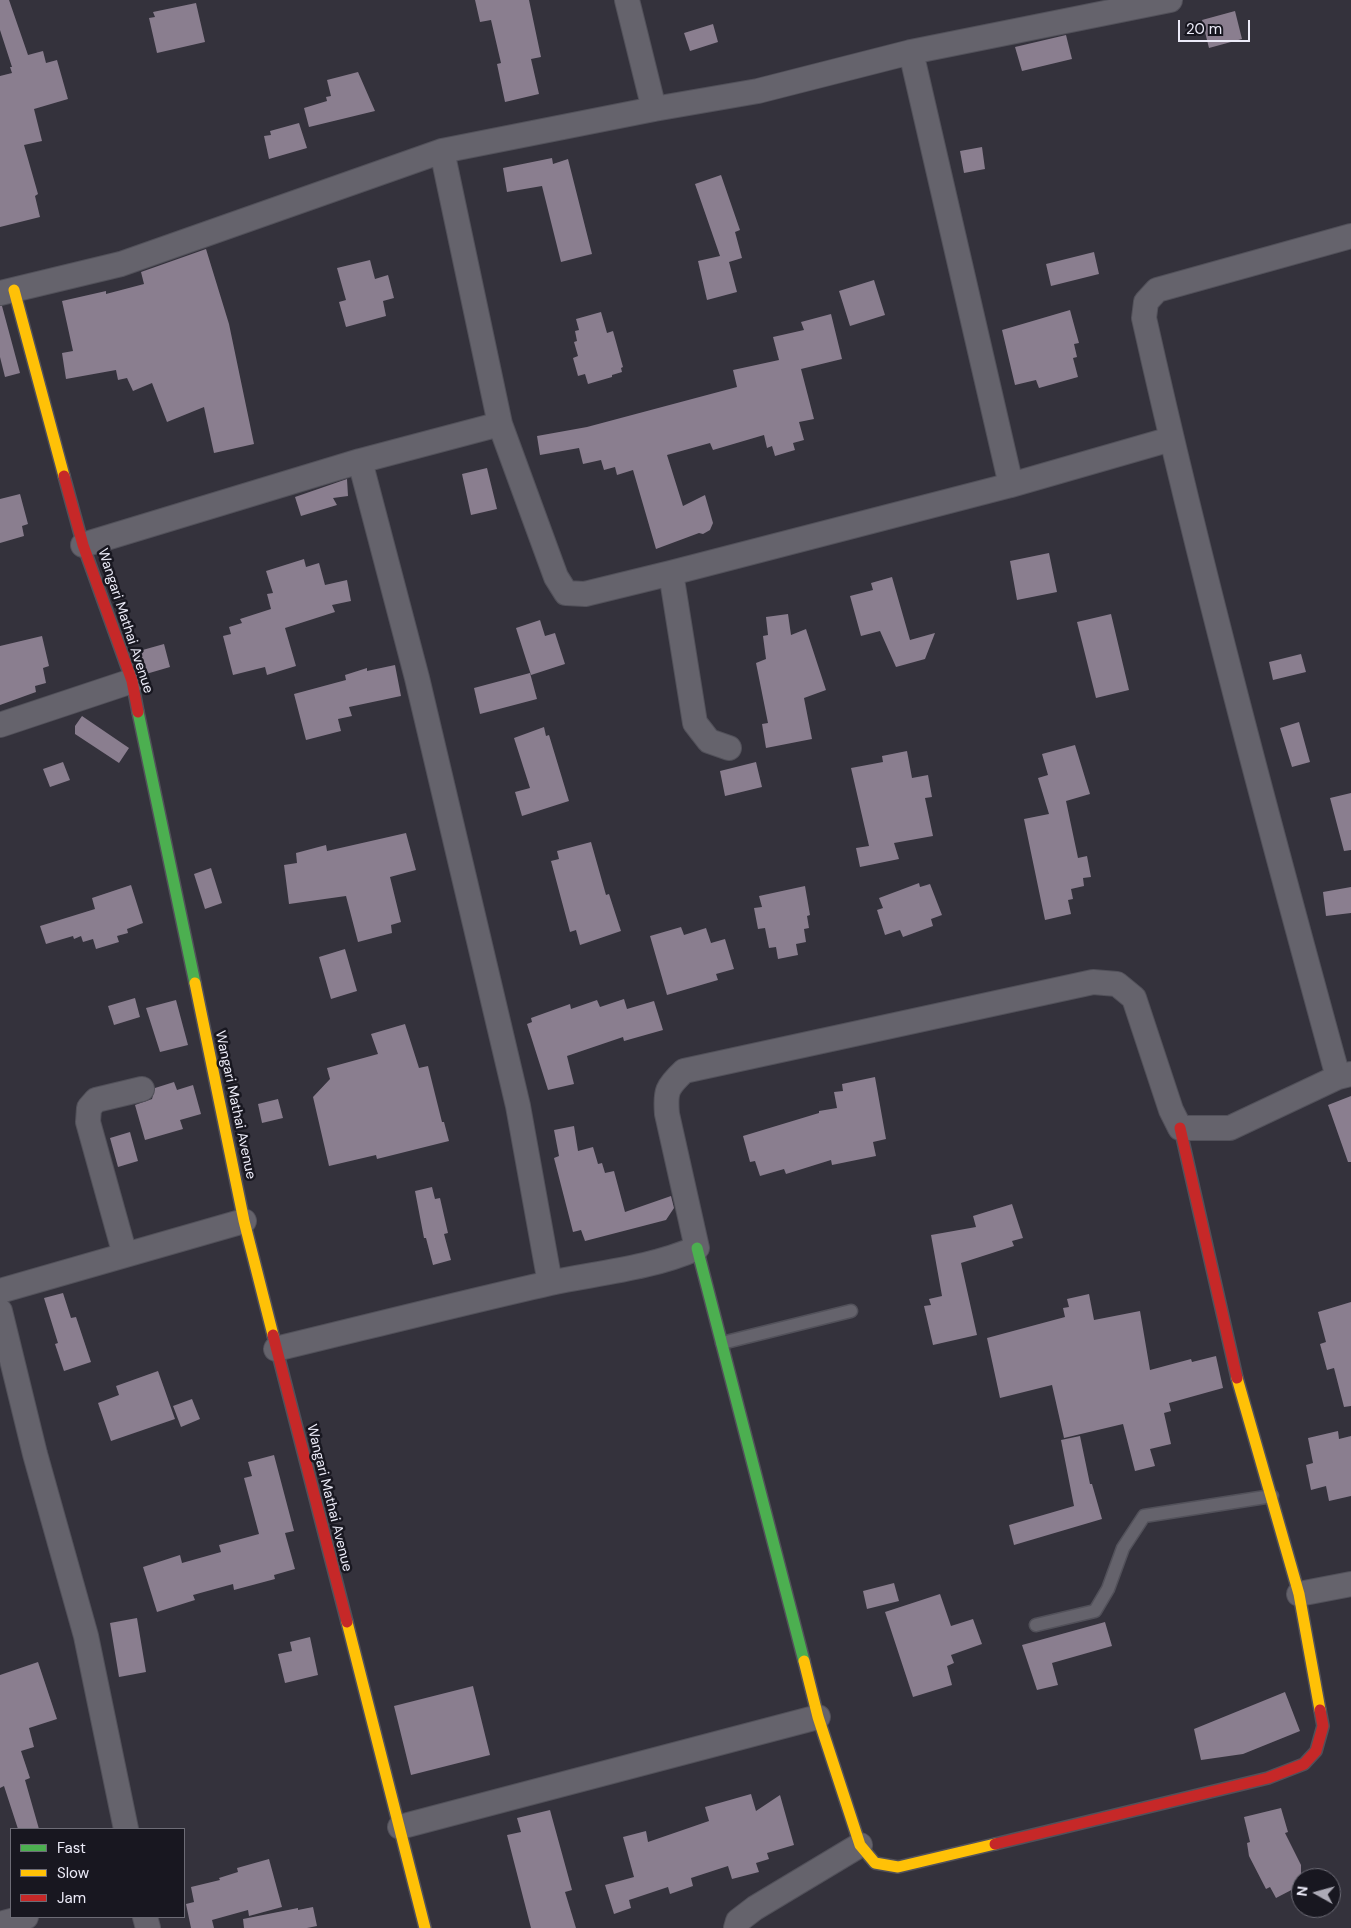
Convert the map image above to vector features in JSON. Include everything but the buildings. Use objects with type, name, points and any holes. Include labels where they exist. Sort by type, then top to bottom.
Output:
[{"type":"street","points":[[627,0],[654,109]]},
{"type":"street","points":[[7,291],[121,264],[442,151],[758,90],[911,52],[1170,0]]},
{"type":"street","points":[[911,52],[1012,485]]},
{"type":"street","points":[[442,151],[500,424],[556,577],[566,593],[586,594],[671,573],[1012,485],[1172,439]]},
{"type":"street","points":[[1180,1128],[1230,1128],[1344,1075],[1293,912],[1172,439],[1144,318],[1146,302],[1157,290],[1351,236]]},
{"type":"street","name":"Wangari Mathai Avenue","points":[[7,291],[83,545],[132,681],[244,1221],[425,1928]]},
{"type":"street","points":[[83,545],[360,461],[500,424]]},
{"type":"street","points":[[360,461],[417,678],[518,1106],[550,1283]]},
{"type":"street","points":[[671,573],[695,723],[709,741],[729,748]]},
{"type":"street","points":[[0,725],[132,681]]},
{"type":"street","points":[[1093,982],[1118,984],[1134,998],[1171,1110],[1180,1128],[1238,1384],[1299,1594],[1323,1726],[1316,1751],[1304,1764],[1268,1778],[898,1867],[875,1863],[860,1845],[818,1717],[697,1248],[667,1114],[665,1096],[669,1084],[684,1071],[1093,982]]},
{"type":"street","points":[[125,1255],[88,1122],[89,1108],[96,1100],[142,1089]]},
{"type":"street","points":[[0,1291],[244,1221]]},
{"type":"street","points":[[276,1349],[550,1283],[641,1265],[683,1254],[697,1248]]},
{"type":"street","points":[[0,1311],[35,1454],[86,1636],[126,1828]]},
{"type":"street","points":[[1299,1594],[1351,1584]]},
{"type":"street","points":[[400,1827],[818,1717]]},
{"type":"street","points":[[736,1928],[738,1922],[755,1908],[860,1845]]},
{"type":"street","points":[[0,1924],[22,1918]]},
{"type":"lane","points":[[722,1343],[851,1311]]},
{"type":"lane","points":[[1036,1625],[1095,1611],[1108,1589],[1123,1548],[1144,1516],[1272,1496]]},
{"type":"traffic: fast","points":[[138,712],[195,983]]},
{"type":"traffic: fast","points":[[697,1248],[804,1661]]},
{"type":"traffic: slow","points":[[14,290],[64,476]]},
{"type":"traffic: slow","points":[[195,983],[244,1221],[273,1335]]},
{"type":"traffic: slow","points":[[1237,1378],[1299,1594],[1320,1710]]},
{"type":"traffic: slow","points":[[347,1622],[425,1928]]},
{"type":"traffic: slow","points":[[804,1661],[818,1717],[860,1845],[875,1863],[898,1867],[995,1844]]},
{"type":"traffic: jam","points":[[64,476],[83,545],[132,681],[138,712]]},
{"type":"traffic: jam","points":[[1180,1128],[1237,1378]]},
{"type":"traffic: jam","points":[[273,1335],[347,1622]]},
{"type":"traffic: jam","points":[[995,1844],[1268,1778],[1304,1764],[1316,1751],[1323,1726],[1320,1710]]}]
